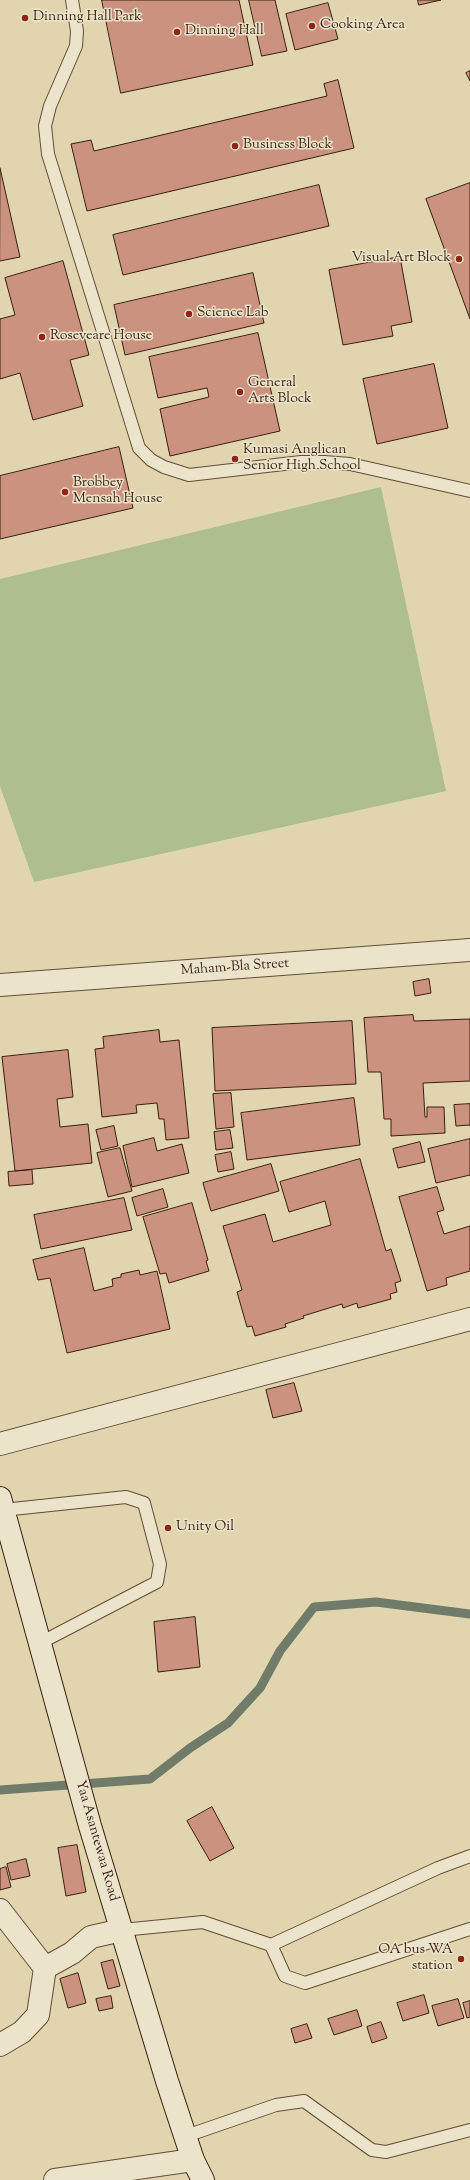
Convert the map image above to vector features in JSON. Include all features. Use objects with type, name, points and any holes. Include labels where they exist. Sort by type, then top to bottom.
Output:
[{"type":"street","name":"Maham-Bla Street","points":[[0,985],[470,950]]},
{"type":"street","points":[[0,1444],[470,1319]]},
{"type":"street","name":"Yaa Asantewaa Road","points":[[2,1504],[75,1766],[90,1826],[167,2081],[193,2160],[203,2180]]},
{"type":"street","points":[[0,1910],[45,1968],[38,2015],[22,2032],[0,2045]]},
{"type":"street","points":[[45,1968],[72,1953],[91,1937],[122,1930]]},
{"type":"street","points":[[55,2180],[193,2160]]},
{"type":"lane","points":[[72,0],[77,31],[76,46],[50,106],[45,126],[48,154],[139,448],[151,460],[164,467],[189,475],[301,462],[324,462],[350,464],[470,491]]},
{"type":"lane","points":[[2,1504],[126,1497],[144,1503],[160,1564],[157,1582],[40,1643]]},
{"type":"lane","points":[[122,1930],[203,1922],[271,1944],[438,1868],[470,1856]]},
{"type":"lane","points":[[271,1944],[284,1976],[305,1983],[470,1929]]},
{"type":"lane","points":[[186,2136],[276,2105],[304,2101],[372,2150],[386,2152],[470,2130]]},
{"type":"green space","points":[[381,487],[446,791],[34,882],[0,786],[0,579]]},
{"type":"building","name":"Dinning Hall","points":[[102,0],[239,0],[253,65],[121,93]]},
{"type":"building","points":[[249,0],[275,0],[287,51],[262,56]]},
{"type":"building","points":[[418,0],[441,0],[419,5]]},
{"type":"building","name":"Cooking Area","points":[[328,3],[338,39],[295,50],[286,14]]},
{"type":"building","points":[[470,71],[470,81],[466,73]]},
{"type":"building","name":"Business Block","points":[[338,80],[354,148],[87,211],[71,144],[91,140],[94,151],[327,96],[324,84]]},
{"type":"building","points":[[0,168],[20,257],[0,261]]},
{"type":"building","name":"Visual Art Block","points":[[470,183],[470,319],[426,199]]},
{"type":"building","points":[[319,185],[329,226],[123,275],[113,235]]},
{"type":"building","points":[[400,257],[412,322],[391,326],[393,336],[343,345],[329,270]]},
{"type":"building","name":"Roseveare House","points":[[63,261],[89,355],[70,360],[83,406],[33,420],[20,373],[0,379],[0,319],[15,315],[5,278]]},
{"type":"building","name":"Science Lab","points":[[253,273],[264,323],[125,355],[114,305]]},
{"type":"building","name":"General Arts Block","points":[[258,333],[280,431],[170,456],[160,409],[209,397],[207,388],[158,398],[149,357]]},
{"type":"building","points":[[434,364],[448,428],[377,444],[363,379]]},
{"type":"building","name":"Brobbey Mensah House","points":[[119,447],[133,508],[0,539],[0,476]]},
{"type":"building","points":[[429,979],[431,993],[415,996],[413,982]]},
{"type":"building","points":[[413,1015],[414,1021],[470,1019],[470,1081],[423,1083],[425,1117],[427,1117],[427,1107],[444,1107],[445,1133],[391,1136],[391,1119],[384,1119],[381,1072],[368,1072],[364,1018]]},
{"type":"building","points":[[352,1021],[356,1084],[215,1091],[212,1028]]},
{"type":"building","points":[[159,1030],[160,1042],[179,1040],[189,1138],[166,1140],[164,1119],[159,1119],[157,1103],[136,1105],[137,1113],[102,1117],[95,1049],[104,1048],[103,1037]]},
{"type":"building","points":[[68,1050],[73,1097],[57,1099],[60,1127],[88,1124],[92,1163],[15,1171],[2,1057]]},
{"type":"building","points":[[231,1093],[234,1127],[216,1129],[213,1094]]},
{"type":"building","points":[[354,1098],[360,1145],[247,1160],[241,1113]]},
{"type":"building","points":[[470,1104],[470,1125],[456,1126],[454,1105]]},
{"type":"building","points":[[114,1126],[118,1146],[101,1150],[96,1130]]},
{"type":"building","points":[[230,1130],[233,1148],[216,1150],[214,1132]]},
{"type":"building","points":[[154,1138],[157,1151],[182,1144],[189,1173],[132,1187],[123,1146]]},
{"type":"building","points":[[470,1139],[470,1175],[436,1183],[428,1149]]},
{"type":"building","points":[[420,1142],[425,1162],[398,1168],[393,1149]]},
{"type":"building","points":[[120,1148],[132,1191],[108,1197],[97,1153]]},
{"type":"building","points":[[231,1152],[234,1169],[218,1172],[215,1155]]},
{"type":"building","points":[[360,1159],[386,1251],[391,1249],[401,1281],[395,1283],[397,1292],[390,1294],[391,1299],[358,1308],[357,1303],[343,1308],[342,1304],[303,1316],[304,1318],[285,1324],[286,1327],[255,1336],[252,1326],[247,1327],[237,1292],[242,1290],[223,1226],[265,1214],[273,1242],[331,1225],[325,1201],[289,1212],[280,1182]]},
{"type":"building","points":[[271,1164],[279,1191],[211,1211],[203,1183]]},
{"type":"building","points":[[32,1170],[33,1184],[9,1186],[8,1172]]},
{"type":"building","points":[[437,1187],[444,1210],[437,1212],[444,1234],[470,1226],[470,1271],[446,1278],[447,1285],[427,1291],[399,1197]]},
{"type":"building","points":[[163,1189],[168,1207],[137,1216],[132,1198]]},
{"type":"building","points":[[124,1198],[132,1230],[41,1249],[34,1215]]},
{"type":"building","points":[[192,1203],[208,1260],[206,1261],[209,1271],[169,1283],[166,1273],[160,1274],[143,1217]]},
{"type":"building","points":[[84,1248],[94,1291],[113,1286],[112,1279],[121,1277],[121,1274],[139,1270],[140,1275],[157,1271],[170,1329],[67,1353],[50,1278],[38,1280],[33,1260]]},
{"type":"building","points":[[294,1383],[302,1411],[273,1418],[266,1390]]},
{"type":"building","points":[[195,1617],[200,1667],[158,1672],[154,1622]]},
{"type":"building","points":[[212,1807],[234,1848],[210,1861],[187,1821]]},
{"type":"building","points":[[77,1845],[86,1892],[66,1896],[58,1848]]},
{"type":"building","points":[[26,1859],[30,1876],[11,1880],[7,1864]]},
{"type":"building","points":[[6,1867],[11,1887],[0,1890],[0,1869]]},
{"type":"building","points":[[113,1960],[120,1986],[108,1989],[101,1963]]},
{"type":"building","points":[[78,1973],[86,2003],[68,2008],[60,1979]]},
{"type":"building","points":[[424,1995],[429,2013],[403,2021],[397,2003]]},
{"type":"building","points":[[111,1996],[113,2008],[99,2011],[96,1999]]},
{"type":"building","points":[[458,1999],[464,2018],[438,2026],[432,2006]]},
{"type":"building","points":[[470,2001],[470,2017],[467,2018],[463,2003]]},
{"type":"building","points":[[357,2010],[362,2026],[334,2035],[328,2019]]},
{"type":"building","points":[[381,2022],[387,2038],[372,2043],[367,2027]]},
{"type":"building","points":[[307,2024],[312,2038],[295,2043],[291,2029]]},
{"type":"waterway","points":[[0,1790],[150,1779],[190,1748],[228,1723],[260,1688],[280,1651],[314,1607],[376,1602],[470,1614]]},
{"type":"place","name":"Dinning Hall Park","points":[[25,18]]},
{"type":"place","name":"Cooking Area","points":[[312,26]]},
{"type":"place","name":"Dinning Hall","points":[[177,32]]},
{"type":"place","name":"Business Block","points":[[235,146]]},
{"type":"place","name":"Visual Art Block","points":[[459,259]]},
{"type":"place","name":"Science Lab","points":[[189,314]]},
{"type":"place","name":"Roseveare House","points":[[42,337]]},
{"type":"place","name":"General Arts Block","points":[[240,392]]},
{"type":"place","name":"Kumasi Anglican Senior High School","points":[[235,459]]},
{"type":"place","name":"Brobbey Mensah House","points":[[65,492]]},
{"type":"place","name":"Unity Oil","points":[[168,1528]]},
{"type":"place","name":"OA bus WA station","points":[[461,1959]]}]
